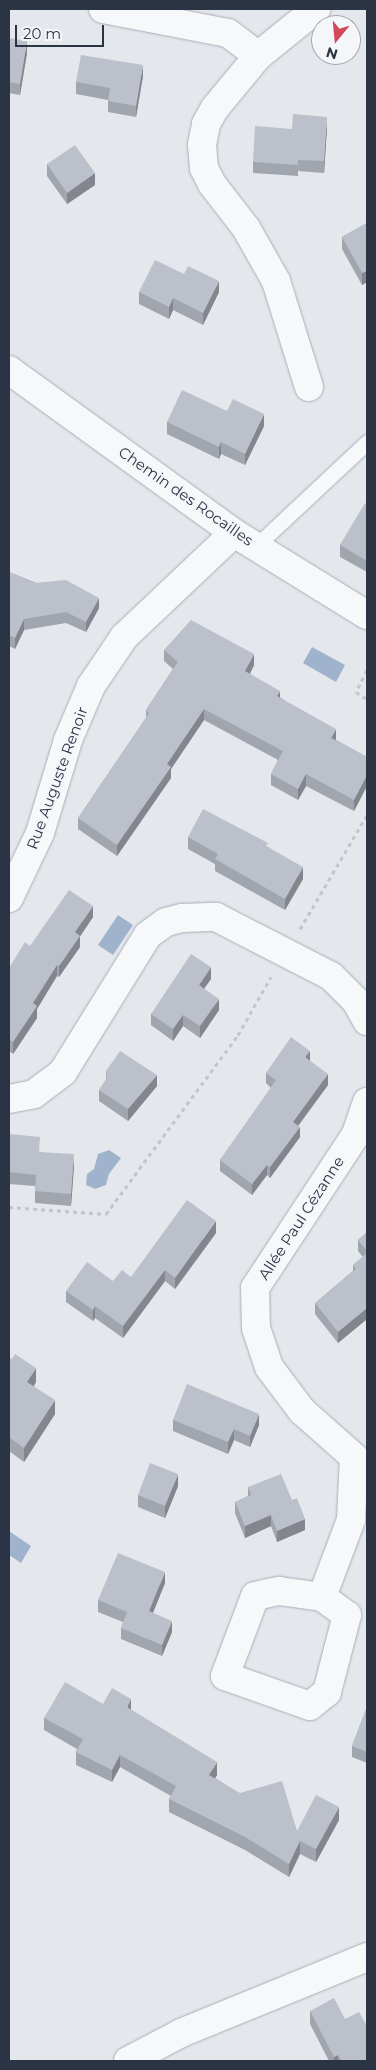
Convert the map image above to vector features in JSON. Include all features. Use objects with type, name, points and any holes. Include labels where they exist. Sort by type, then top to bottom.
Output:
[{"type":"street","points":[[103,9],[228,33],[258,56]]},
{"type":"street","points":[[309,387],[276,281],[246,228],[212,184],[204,168],[202,145],[210,116],[258,56],[316,9]]},
{"type":"street","name":"Chemin des Rocailles","points":[[9,370],[245,539],[367,615]]},
{"type":"street","name":"Rue Auguste Renoir","points":[[9,898],[40,833],[68,740],[91,686],[124,637],[245,539]]},
{"type":"street","points":[[9,1100],[34,1094],[63,1072],[148,935],[166,922],[198,915],[216,917],[331,976],[356,1001],[367,1021]]},
{"type":"street","name":"Allée Paul Cézanne","points":[[322,1596],[352,1520],[354,1457],[302,1411],[269,1367],[256,1328],[255,1288],[356,1134],[367,1102]]},
{"type":"street","points":[[278,1591],[322,1596],[347,1615],[327,1692],[310,1706],[225,1676],[255,1596],[278,1591]]},
{"type":"street","points":[[128,2061],[181,2033],[367,1957]]},
{"type":"lane","points":[[245,539],[367,442]]},
{"type":"path","points":[[367,670],[356,692],[367,699]]},
{"type":"path","points":[[9,1207],[106,1214],[238,1034],[367,816]]},
{"type":"water","points":[[312,647],[345,665],[336,682],[303,663]]},
{"type":"water","points":[[118,915],[133,925],[113,955],[98,945]]},
{"type":"water","points":[[109,1150],[121,1158],[109,1174],[106,1185],[95,1189],[86,1185],[87,1174],[94,1169],[98,1154]]},
{"type":"water","points":[[9,1531],[31,1546],[21,1563],[9,1555]]},
{"type":"building","points":[[9,38],[27,41],[20,84],[9,82]]},
{"type":"building","points":[[81,55],[143,65],[136,106],[108,101],[110,88],[76,82]]},
{"type":"building","points":[[293,114],[327,117],[324,161],[298,160],[298,165],[253,162],[255,126],[292,129]]},
{"type":"building","points":[[75,145],[95,173],[67,193],[47,164]]},
{"type":"building","points":[[367,223],[367,271],[362,273],[342,237]]},
{"type":"building","points":[[155,260],[184,274],[188,266],[219,281],[203,313],[173,298],[169,307],[139,292]]},
{"type":"building","points":[[182,390],[227,411],[233,399],[264,414],[245,454],[221,442],[219,447],[167,422]]},
{"type":"building","points":[[365,503],[367,505],[367,561],[340,545]]},
{"type":"building","points":[[9,572],[35,583],[66,580],[99,598],[86,622],[66,612],[24,619],[15,638],[9,635]]},
{"type":"building","points":[[191,620],[254,654],[245,671],[280,691],[277,696],[336,729],[331,738],[367,757],[367,775],[354,800],[306,774],[298,789],[271,774],[283,751],[204,709],[167,764],[171,767],[117,845],[78,818],[149,713],[146,710],[178,662],[164,650]]},
{"type":"building","points":[[203,809],[268,843],[266,846],[303,867],[285,899],[215,859],[218,854],[188,837]]},
{"type":"building","points":[[69,890],[93,906],[75,932],[80,936],[59,966],[57,965],[33,1003],[37,1006],[13,1042],[9,1039],[9,968],[25,942],[30,946]]},
{"type":"building","points":[[191,954],[211,967],[199,985],[219,999],[200,1026],[183,1015],[173,1029],[151,1014]]},
{"type":"building","points":[[291,1037],[310,1051],[305,1057],[328,1074],[293,1122],[300,1127],[270,1167],[267,1165],[252,1184],[220,1160],[276,1080],[266,1073]]},
{"type":"building","points":[[120,1051],[157,1075],[128,1109],[99,1090],[107,1078],[106,1071]]},
{"type":"building","points":[[9,1134],[40,1137],[39,1152],[74,1154],[71,1194],[35,1191],[36,1175],[9,1172]]},
{"type":"building","points":[[187,1200],[216,1221],[175,1278],[165,1270],[123,1326],[95,1306],[93,1310],[66,1291],[87,1262],[113,1281],[122,1270],[131,1277]]},
{"type":"building","points":[[367,1232],[367,1251],[358,1240]]},
{"type":"building","points":[[367,1253],[367,1308],[338,1332],[315,1303],[356,1269],[353,1265]]},
{"type":"building","points":[[15,1354],[36,1368],[27,1382],[55,1400],[24,1448],[9,1437],[9,1357],[12,1359]]},
{"type":"building","points":[[187,1384],[259,1414],[250,1436],[234,1429],[228,1442],[173,1420]]},
{"type":"building","points":[[150,1463],[178,1474],[165,1506],[138,1495]]},
{"type":"building","points":[[281,1474],[292,1500],[297,1498],[305,1519],[277,1531],[271,1515],[245,1526],[235,1502],[251,1495],[248,1487]]},
{"type":"building","points":[[118,1553],[165,1572],[149,1611],[172,1621],[162,1645],[121,1628],[127,1612],[98,1600]]},
{"type":"building","points":[[65,1682],[103,1704],[112,1688],[131,1699],[127,1707],[217,1762],[209,1775],[240,1793],[282,1781],[297,1831],[316,1795],[339,1807],[316,1849],[300,1841],[289,1864],[245,1837],[169,1799],[176,1786],[120,1755],[112,1770],[76,1752],[83,1739],[44,1718]]},
{"type":"building","points":[[367,1707],[367,1752],[352,1746]]},
{"type":"building","points":[[334,1998],[345,2019],[359,2012],[367,2026],[367,2061],[342,2061],[338,2055],[334,2057],[310,2011]]}]
